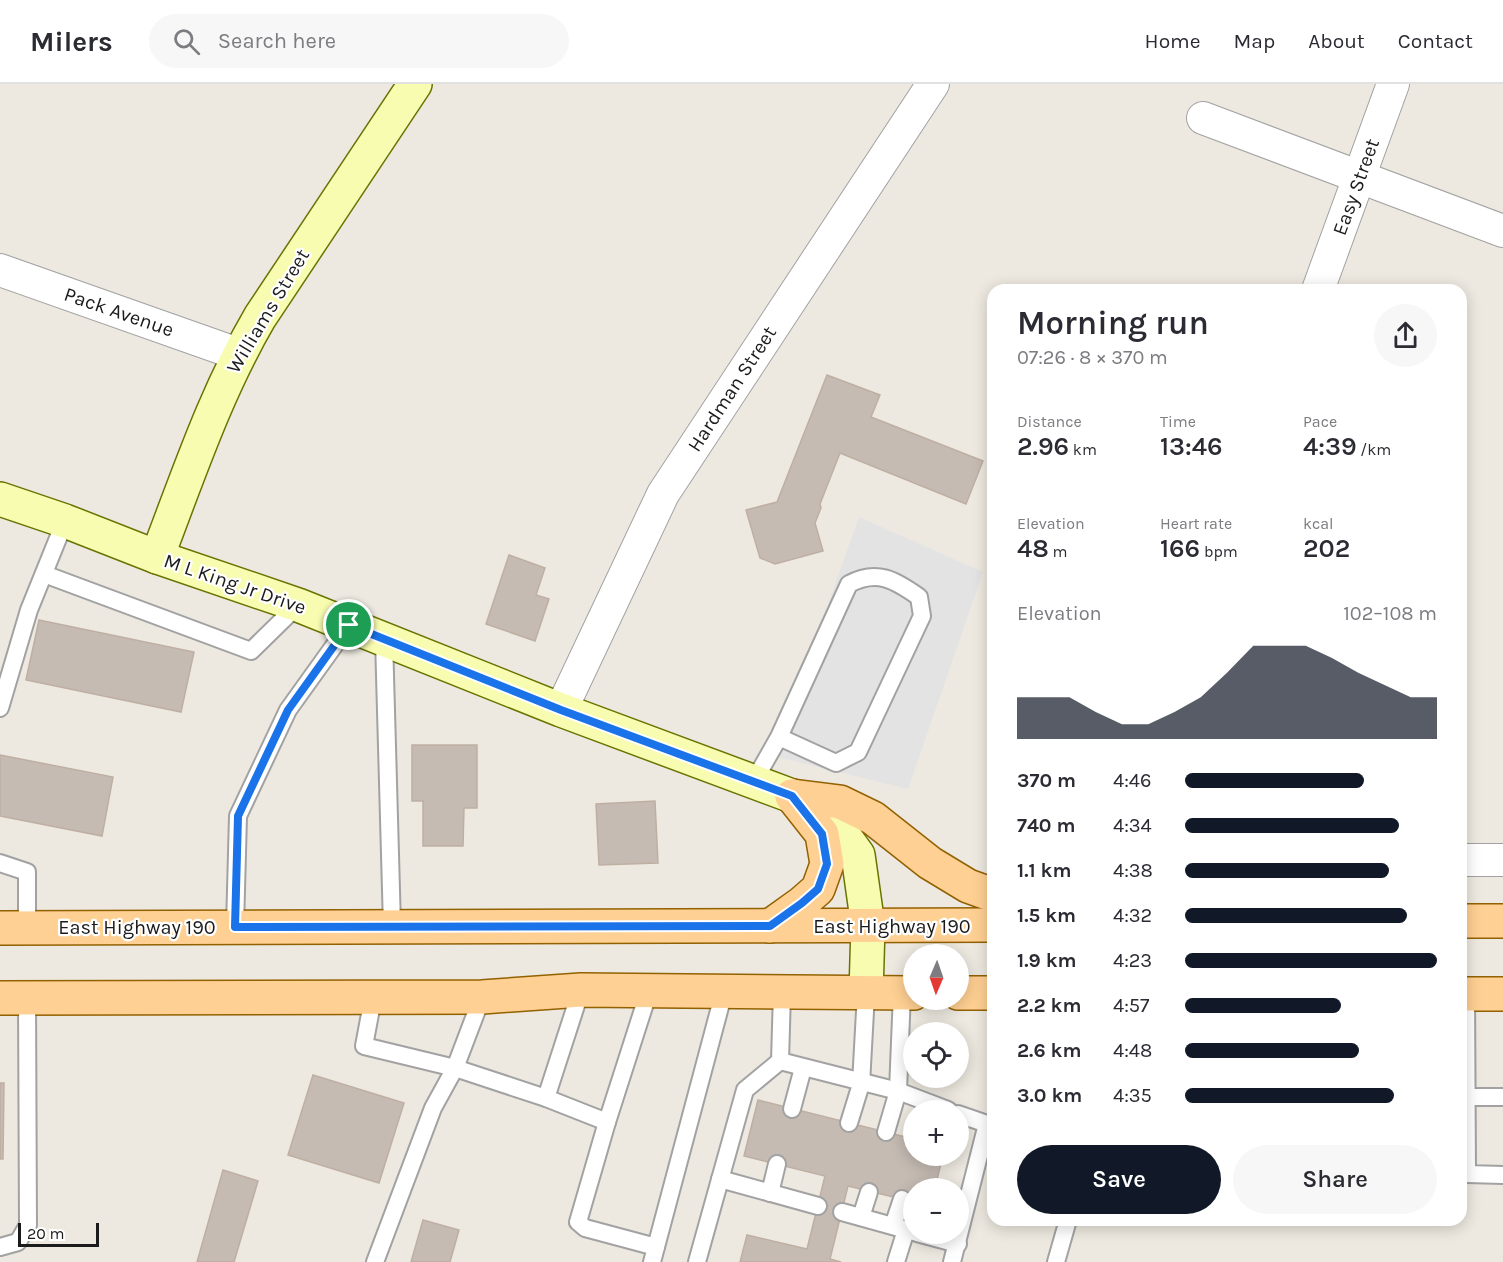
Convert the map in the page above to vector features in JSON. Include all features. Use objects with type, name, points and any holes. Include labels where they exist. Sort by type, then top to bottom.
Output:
[{"type":"main road","points":[[792,796],[840,802],[873,818],[930,863],[969,886],[987,893]]},
{"type":"main road","points":[[770,926],[818,889],[827,864],[822,834],[792,796]]},
{"type":"main road","points":[[1467,921],[1503,921]]},
{"type":"main road","name":"East Highway 190","points":[[13,928],[987,925]]},
{"type":"main road","points":[[14,998],[482,997],[581,990],[903,993]]},
{"type":"main road","points":[[969,993],[987,993]]},
{"type":"main road","points":[[1467,994],[1503,994]]},
{"type":"street","name":"Williams Street","points":[[157,557],[238,354],[260,317],[415,84]]},
{"type":"street","name":"Hardman Street","points":[[561,710],[663,494],[933,84]]},
{"type":"street","name":"Easy Street","points":[[1320,284],[1393,84]]},
{"type":"street","points":[[1203,118],[1503,231]]},
{"type":"street","name":"Pack Avenue","points":[[0,270],[238,354]]},
{"type":"street","name":"M L King Jr Drive","points":[[0,499],[65,520],[157,557],[298,604],[561,710],[792,796],[832,819],[858,855],[868,926],[866,993]]},
{"type":"street","points":[[1467,860],[1503,860]]},
{"type":"lane","points":[[0,708],[29,610],[65,520]]},
{"type":"lane","points":[[44,574],[251,651],[298,604]]},
{"type":"lane","points":[[754,781],[779,737],[849,584],[864,576],[880,577],[903,586],[920,597],[922,615],[858,752],[836,763],[779,737]]},
{"type":"lane","points":[[235,927],[238,816],[288,710],[349,625]]},
{"type":"lane","points":[[384,639],[392,926]]},
{"type":"lane","points":[[0,863],[27,872],[13,928]]},
{"type":"lane","points":[[546,1098],[581,990]]},
{"type":"lane","points":[[649,991],[578,1222],[585,1228],[654,1255],[724,992]]},
{"type":"lane","points":[[698,1262],[745,1090],[780,1062],[782,993]]},
{"type":"lane","points":[[849,1123],[861,1084],[866,993]]},
{"type":"lane","points":[[375,1262],[433,1108],[455,1068],[482,997]]},
{"type":"lane","points":[[0,1247],[18,1242],[28,1226],[14,998]]},
{"type":"lane","points":[[373,998],[363,1047],[455,1068],[546,1098],[607,1122]]},
{"type":"lane","points":[[886,1132],[898,1091],[906,1010]]},
{"type":"lane","points":[[780,1062],[861,1084],[898,1091],[915,1100]]},
{"type":"lane","points":[[792,1109],[803,1068]]},
{"type":"lane","points":[[1467,1097],[1503,1097]]},
{"type":"lane","points":[[969,1118],[987,1124],[969,1198]]},
{"type":"lane","points":[[770,1193],[777,1164]]},
{"type":"lane","points":[[1467,1174],[1503,1175]]},
{"type":"lane","points":[[720,1179],[818,1206]]},
{"type":"lane","points":[[861,1218],[869,1192]]},
{"type":"lane","points":[[902,1199],[903,1204]]},
{"type":"lane","points":[[842,1212],[903,1229]]},
{"type":"lane","points":[[1056,1262],[1066,1226]]},
{"type":"lane","points":[[896,1262],[903,1243]]},
{"type":"lane","points":[[952,1262],[958,1244]]},
{"type":"shaded area","points":[[859,517],[983,572],[908,789],[774,756]]},
{"type":"building","points":[[827,375],[880,395],[871,417],[983,461],[966,504],[840,453],[815,523],[823,551],[775,564],[760,558],[746,510],[777,502]]},
{"type":"building","points":[[509,555],[545,568],[536,595],[549,599],[535,641],[486,624]]},
{"type":"building","points":[[39,620],[194,652],[181,712],[26,680]]},
{"type":"building","points":[[412,745],[477,745],[477,808],[464,808],[463,846],[423,846],[423,801],[412,801]]},
{"type":"building","points":[[0,755],[113,777],[102,836],[0,816]]},
{"type":"building","points":[[655,801],[658,863],[599,865],[596,804]]},
{"type":"building","points":[[313,1075],[404,1103],[379,1183],[288,1155]]},
{"type":"building","points":[[0,1083],[4,1083],[3,1159],[0,1159]]},
{"type":"building","points":[[758,1100],[903,1136],[903,1166],[940,1166],[937,1178],[903,1178],[903,1199],[848,1186],[830,1259],[841,1262],[740,1262],[747,1235],[807,1249],[825,1176],[744,1156]]},
{"type":"building","points":[[223,1170],[258,1181],[234,1262],[197,1262]]},
{"type":"building","points":[[423,1220],[459,1230],[450,1262],[411,1262]]},
{"type":"route","points":[[349,625],[561,710],[792,796],[822,834],[827,864],[818,889],[770,926],[235,927],[238,816],[288,710],[349,625]]}]
